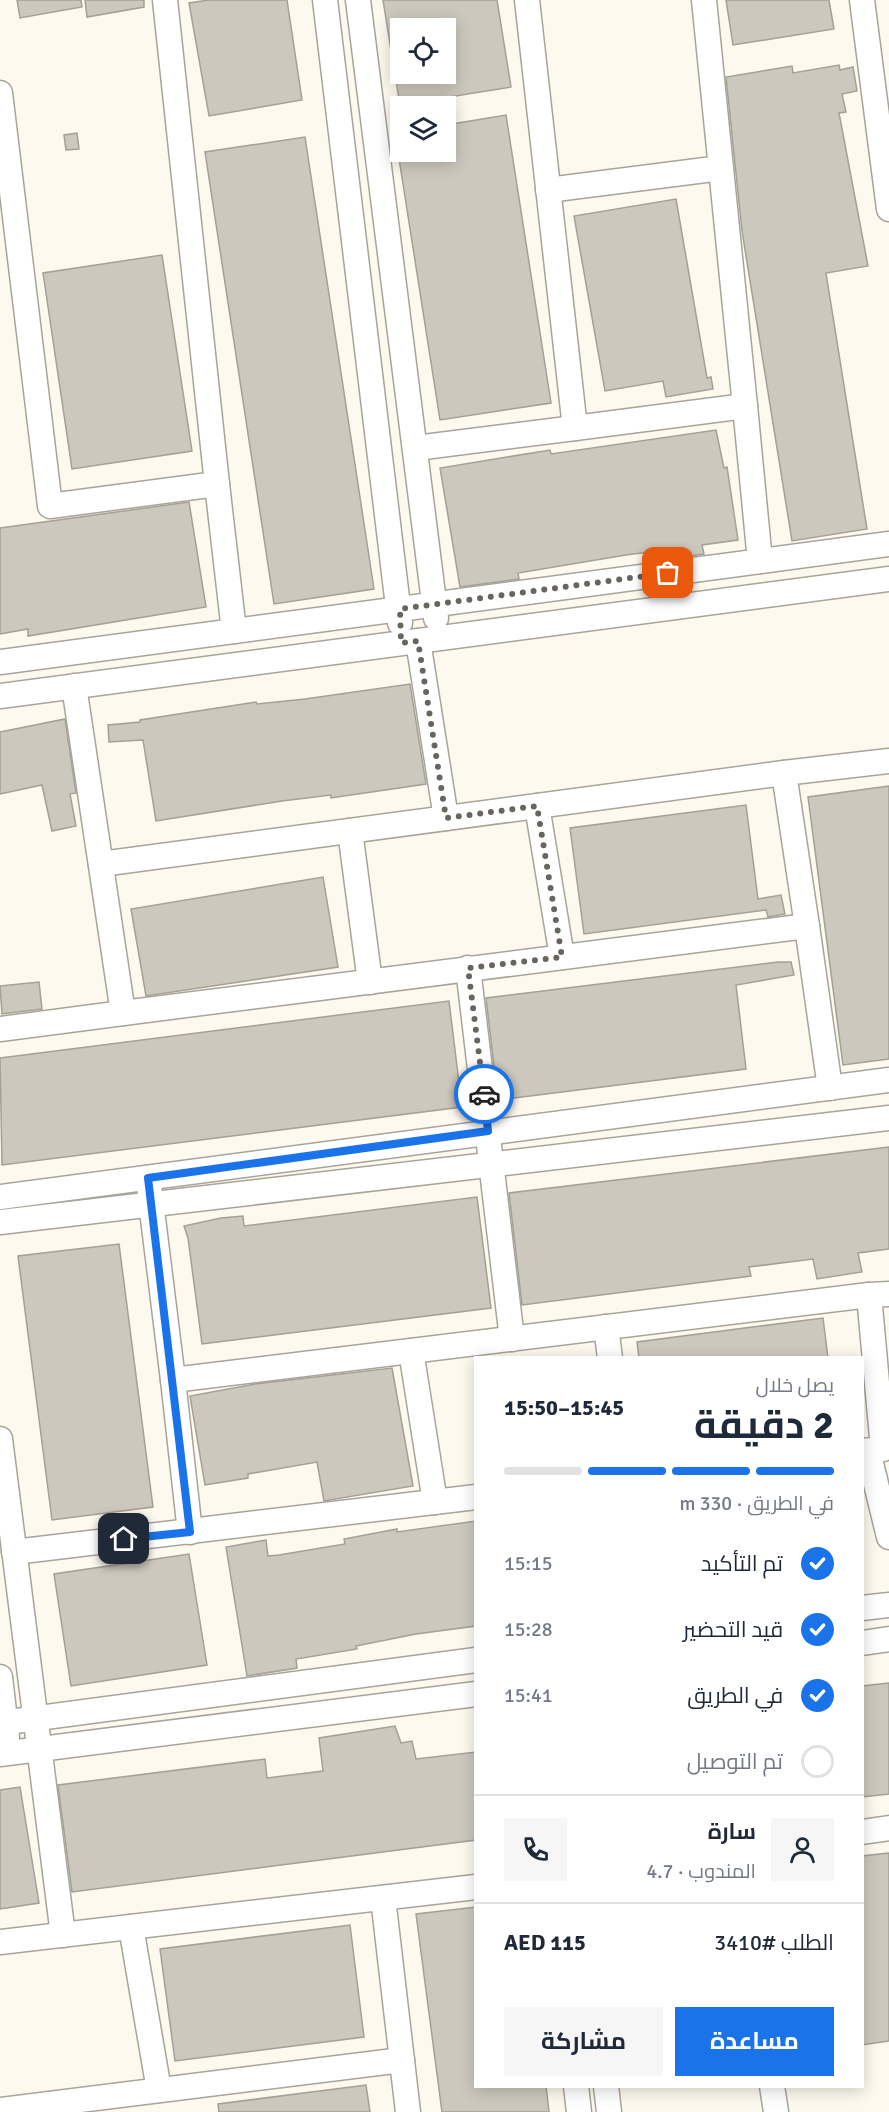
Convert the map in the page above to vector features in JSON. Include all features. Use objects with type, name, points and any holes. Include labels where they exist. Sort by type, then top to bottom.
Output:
[{"type":"street","points":[[165,0],[234,631]]},
{"type":"street","points":[[325,0],[400,609],[418,641],[446,818]]},
{"type":"street","points":[[358,0],[436,604],[418,641]]},
{"type":"street","points":[[527,0],[575,428]]},
{"type":"street","points":[[704,0],[760,561]]},
{"type":"street","points":[[862,0],[889,209]]},
{"type":"street","points":[[0,93],[4,166],[50,506],[217,484]]},
{"type":"street","points":[[548,190],[721,168]]},
{"type":"street","points":[[416,448],[745,406]]},
{"type":"street","points":[[0,662],[889,543]]},
{"type":"street","points":[[0,696],[889,579]]},
{"type":"street","points":[[74,686],[123,1013]]},
{"type":"street","points":[[101,864],[889,761]]},
{"type":"street","points":[[784,773],[830,1088]]},
{"type":"street","points":[[537,806],[562,957]]},
{"type":"street","points":[[350,831],[370,982]]},
{"type":"street","points":[[0,1029],[807,926]]},
{"type":"street","points":[[468,968],[512,1339]]},
{"type":"street","points":[[0,1197],[889,1080]]},
{"type":"street","points":[[0,1222],[889,1118]]},
{"type":"street","points":[[148,1178],[190,1532]]},
{"type":"street","points":[[173,1380],[879,1295],[883,1449],[865,1451],[889,1537]]},
{"type":"street","points":[[606,1327],[610,1356]]},
{"type":"street","points":[[411,1351],[435,1502]]},
{"type":"street","points":[[0,1439],[63,1935]]},
{"type":"street","points":[[14,1552],[474,1497]]},
{"type":"street","points":[[864,1608],[889,1605]]},
{"type":"street","points":[[864,1643],[889,1639]]},
{"type":"street","points":[[3,1722],[474,1660]]},
{"type":"street","points":[[0,1677],[5,1754],[474,1694]]},
{"type":"street","points":[[864,1832],[889,1828]]},
{"type":"street","points":[[0,1942],[474,1887]]},
{"type":"street","points":[[383,1898],[408,2112]]},
{"type":"street","points":[[131,1927],[159,2090]]},
{"type":"street","points":[[0,2110],[402,2060]]},
{"type":"street","points":[[576,2088],[579,2112]]},
{"type":"street","points":[[606,2088],[609,2112]]},
{"type":"street","points":[[772,2088],[776,2112]]},
{"type":"building","points":[[17,0],[81,0],[82,7],[20,18]]},
{"type":"building","points":[[85,0],[144,0],[144,7],[87,17]]},
{"type":"building","points":[[209,0],[287,0],[302,100],[209,116],[189,3]]},
{"type":"building","points":[[383,0],[497,0],[511,87],[456,96],[399,96],[397,84],[456,84],[456,18],[390,18],[390,44]]},
{"type":"building","points":[[726,0],[829,0],[834,29],[733,45]]},
{"type":"building","points":[[839,65],[840,70],[853,67],[857,91],[842,94],[846,112],[839,113],[868,266],[826,273],[867,529],[792,541],[742,231],[726,77],[792,66],[793,73]]},
{"type":"building","points":[[506,115],[551,403],[440,420],[400,162],[456,162],[456,123]]},
{"type":"building","points":[[77,133],[79,149],[66,150],[64,135]]},
{"type":"building","points":[[305,137],[374,589],[274,604],[205,152]]},
{"type":"building","points":[[676,199],[707,378],[711,377],[713,389],[666,397],[663,381],[605,391],[574,216]]},
{"type":"building","points":[[162,255],[192,451],[72,469],[43,273]]},
{"type":"building","points":[[716,430],[724,468],[727,467],[738,540],[702,545],[704,554],[667,559],[666,550],[626,555],[518,573],[519,579],[460,587],[440,468],[550,450],[551,454]]},
{"type":"building","points":[[189,502],[206,607],[28,636],[28,629],[0,634],[0,528]]},
{"type":"building","points":[[410,684],[426,784],[331,798],[331,795],[282,801],[156,821],[143,740],[109,742],[108,725],[140,722],[140,720],[256,702],[257,704],[305,699]]},
{"type":"building","points":[[65,719],[76,793],[70,794],[76,826],[52,831],[42,785],[0,794],[0,732]]},
{"type":"building","points":[[889,786],[889,1059],[843,1065],[808,797]]},
{"type":"building","points":[[746,805],[758,899],[781,895],[785,914],[768,917],[766,910],[584,934],[570,828]]},
{"type":"building","points":[[323,877],[338,967],[146,996],[131,909]]},
{"type":"building","points":[[791,962],[794,975],[736,985],[746,1069],[498,1100],[486,998]]},
{"type":"building","points":[[39,982],[42,1009],[2,1014],[0,986]]},
{"type":"building","points":[[449,1001],[462,1107],[2,1165],[0,1058]]},
{"type":"building","points":[[889,1147],[889,1249],[858,1253],[862,1272],[817,1279],[813,1259],[749,1267],[751,1276],[522,1305],[509,1193]]},
{"type":"building","points":[[477,1197],[491,1308],[202,1344],[188,1238],[184,1226],[243,1216],[244,1226]]},
{"type":"building","points":[[119,1244],[153,1507],[52,1520],[18,1256]]},
{"type":"building","points":[[823,1318],[828,1356],[639,1356],[637,1342]]},
{"type":"building","points":[[392,1368],[413,1486],[324,1501],[317,1462],[248,1474],[248,1478],[205,1485],[190,1396],[255,1384]]},
{"type":"building","points":[[474,1521],[474,1626],[416,1634],[356,1646],[357,1649],[296,1659],[297,1668],[247,1676],[226,1547],[266,1540],[268,1556],[345,1544],[344,1539],[397,1529],[397,1532]]},
{"type":"building","points":[[189,1554],[207,1665],[71,1686],[54,1574]]},
{"type":"building","points":[[889,1683],[889,1794],[864,1797],[864,1686]]},
{"type":"building","points":[[395,1726],[401,1743],[412,1741],[416,1759],[474,1752],[474,1840],[72,1892],[58,1785],[265,1759],[267,1778],[323,1771],[319,1738]]},
{"type":"building","points":[[20,1787],[39,1903],[0,1909],[0,1790]]},
{"type":"building","points":[[889,1853],[889,2041],[864,2045],[864,1856]]},
{"type":"building","points":[[474,1907],[474,2088],[546,2088],[549,2112],[442,2112],[416,1914]]},
{"type":"building","points":[[350,1925],[364,2037],[175,2061],[160,1949]]},
{"type":"building","points":[[366,2085],[370,2112],[219,2112],[218,2104]]},
{"type":"way so far","points":[[484,1094],[468,968],[562,957],[537,806],[446,818],[418,641],[401,643],[400,609],[668,573]]},
{"type":"route","points":[[124,1539],[190,1532],[148,1178],[488,1131],[484,1094]]}]
